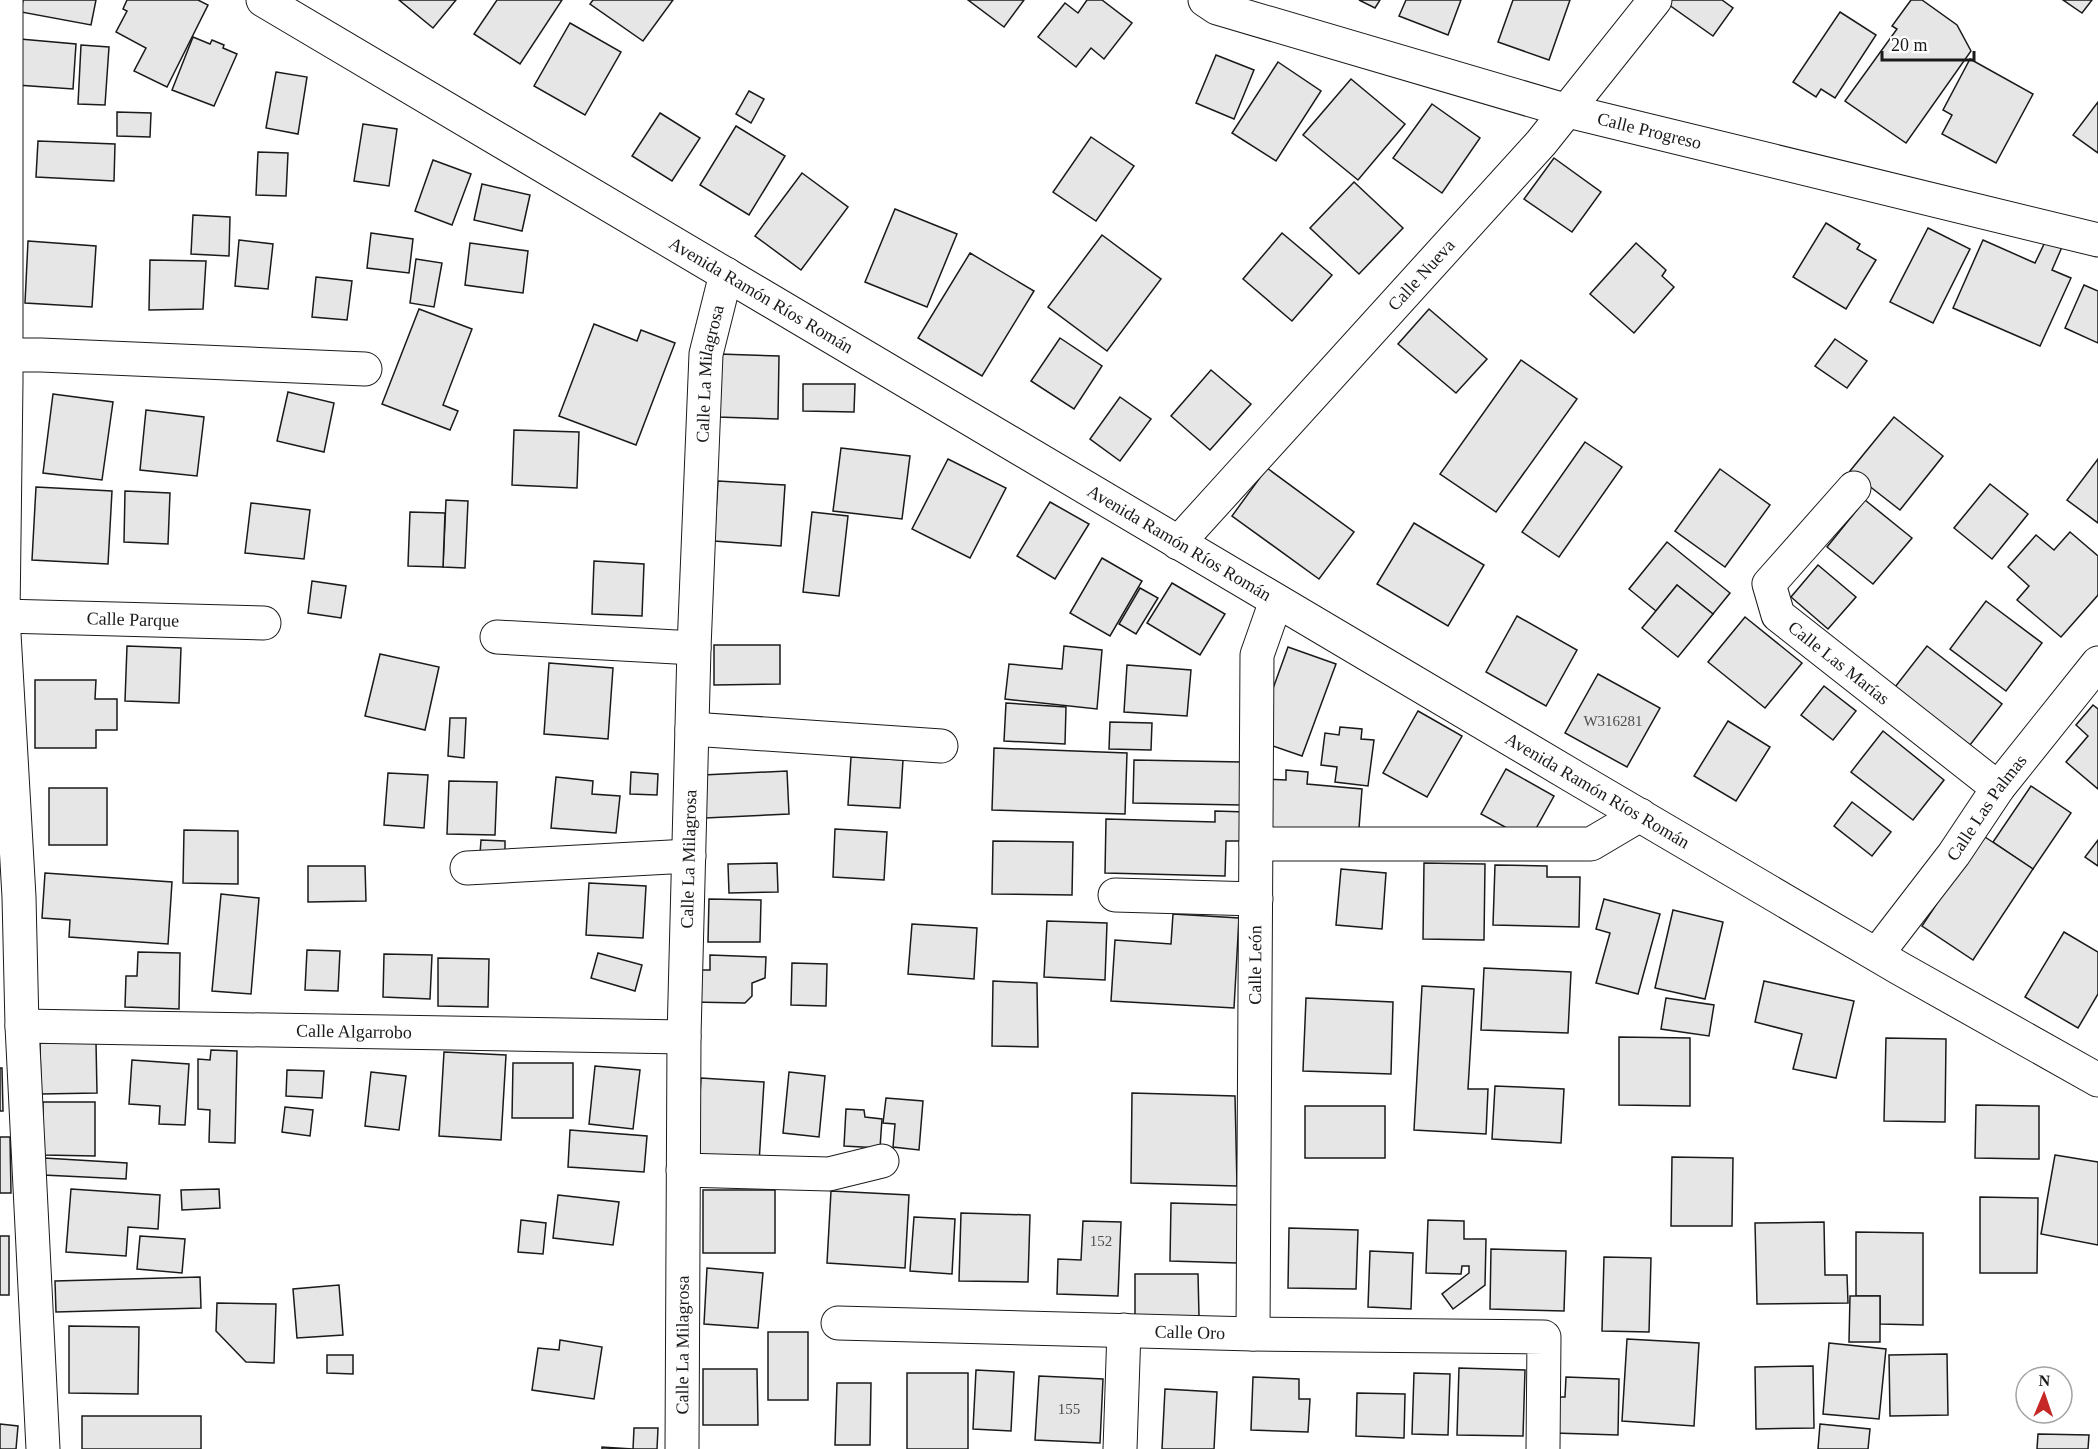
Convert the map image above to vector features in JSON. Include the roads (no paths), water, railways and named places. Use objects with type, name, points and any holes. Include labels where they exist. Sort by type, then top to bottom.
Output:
[{"type":"street","points":[[6,0],[3,616],[10,897],[22,1026],[43,1449]]},
{"type":"street","name":"Avenida Ramón Ríos Román","points":[[263,0],[1276,601],[1877,954],[2098,1080]]},
{"type":"street","name":"Calle Progreso","points":[[1205,0],[1217,8],[1568,111],[2098,240]]},
{"type":"street","name":"Calle Nueva","points":[[1178,543],[1568,111],[1655,0]]},
{"type":"street","name":"Calle La Milagrosa","points":[[682,1449],[684,1036],[694,648],[706,354],[726,274]]},
{"type":"street","points":[[4,373],[41,355],[365,369]]},
{"type":"street","name":"Calle Las Marías","points":[[1854,488],[1769,584],[1778,615],[1998,788]]},
{"type":"street","name":"Calle León","points":[[1253,1334],[1257,655],[1276,601]]},
{"type":"street","name":"Calle Parque","points":[[3,616],[264,622]]},
{"type":"street","points":[[497,637],[694,648]]},
{"type":"street","name":"Calle Las Palmas","points":[[1877,954],[1954,855],[1998,788],[2094,675]]},
{"type":"street","points":[[692,729],[941,746]]},
{"type":"street","points":[[1256,844],[1591,844],[1640,815]]},
{"type":"street","points":[[467,868],[689,856]]},
{"type":"street","points":[[1115,895],[1256,899]]},
{"type":"street","name":"Calle Algarrobo","points":[[22,1026],[684,1036]]},
{"type":"street","points":[[683,1170],[829,1174],[882,1161]]},
{"type":"street","name":"Calle Oro","points":[[838,1323],[1253,1334],[1544,1337],[1544,1449]]},
{"type":"street","points":[[1120,1449],[1124,1330]]}]
